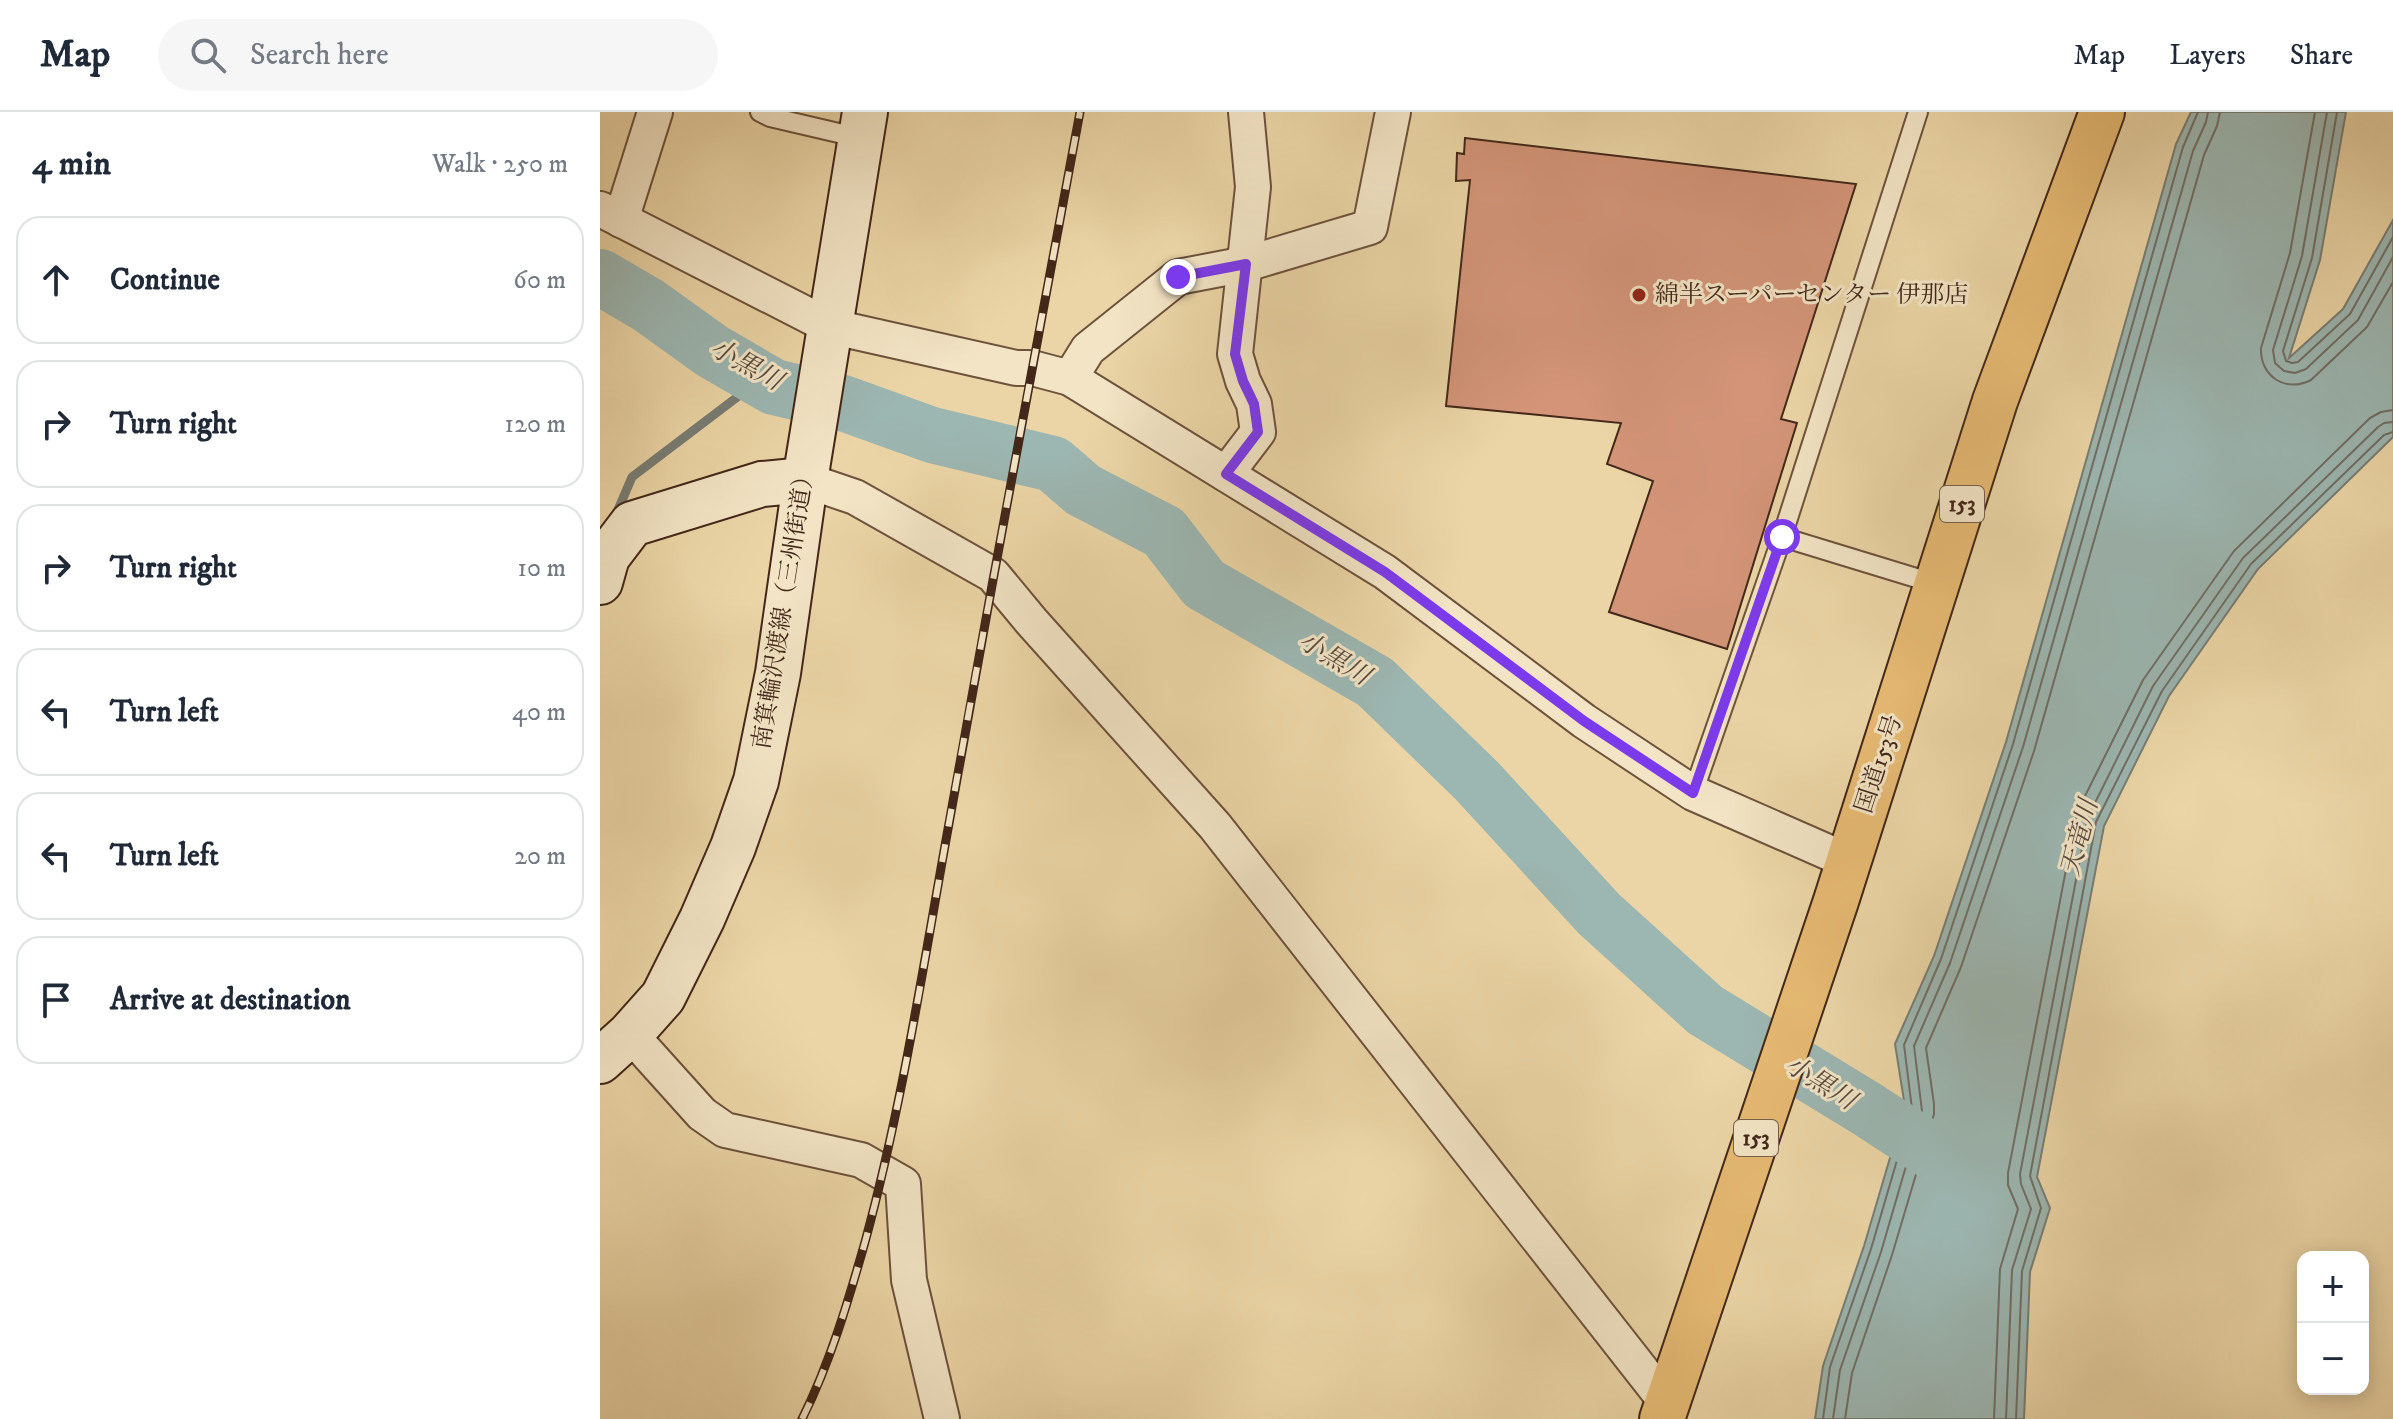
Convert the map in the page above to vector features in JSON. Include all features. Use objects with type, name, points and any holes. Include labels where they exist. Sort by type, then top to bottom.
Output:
[{"type":"highway","name":"国道153号","points":[[1669,1399],[1842,881],[1995,401],[2102,112]]},
{"type":"main road","name":"南箕輪沢渡線（三州街道）","points":[[615,1048],[663,997],[733,847],[756,781],[778,673],[806,471],[862,125]]},
{"type":"main road","points":[[600,582],[616,526],[806,471]]},
{"type":"street","points":[[655,112],[611,214],[828,335],[1016,368],[1032,368],[1070,378],[1385,572],[1584,721],[1693,793],[1842,881]]},
{"type":"street","points":[[1226,474],[1258,432],[1254,404],[1235,354],[1253,187],[1246,112]]},
{"type":"street","points":[[1070,378],[1088,349],[1178,277],[1246,264],[1370,227],[1393,112]]},
{"type":"street","points":[[806,471],[993,575],[1215,826],[1669,1399]]},
{"type":"street","points":[[615,1048],[725,1130],[861,1160],[903,1184],[909,1280],[942,1419]]},
{"type":"lane","points":[[760,112],[770,117],[862,125]]},
{"type":"lane","points":[[1693,793],[1782,537],[1918,112]]},
{"type":"lane","points":[[1782,537],[1937,584]]},
{"type":"water","name":"天竜川","points":[[2191,112],[2346,112],[2320,260],[2289,358],[2343,309],[2393,220],[2393,437],[2258,569],[2169,696],[2104,826],[2037,1177],[2050,1208],[2030,1272],[2024,1419],[1815,1419],[1823,1366],[1864,1246],[1905,1107],[1895,1044],[1934,956],[2006,742],[2176,144]]},
{"type":"building","name":"綿半スーパーセンター 伊那店","points":[[1465,138],[1856,184],[1781,419],[1797,423],[1727,649],[1609,612],[1653,481],[1607,464],[1621,423],[1446,406],[1470,180],[1456,181],[1457,153],[1464,154]]},
{"type":"waterway","name":"小黒川","points":[[600,277],[648,305],[712,351],[774,387],[843,403],[932,435],[1053,464],[1083,490],[1164,532],[1204,584],[1375,682],[1477,781],[1599,914],[1705,1010],[1962,1171]]},
{"type":"waterway","points":[[615,517],[632,477],[761,379]]},
{"type":"railway","points":[[802,1419],[845,1310],[889,1142],[910,1042],[1080,112]]},
{"type":"place","name":"綿半スーパーセンター 伊那店","points":[[1639,295]]},
{"type":"route","points":[[1178,277],[1246,264],[1235,354],[1254,404],[1258,432],[1226,474],[1385,572],[1584,721],[1693,793],[1782,537]]}]
